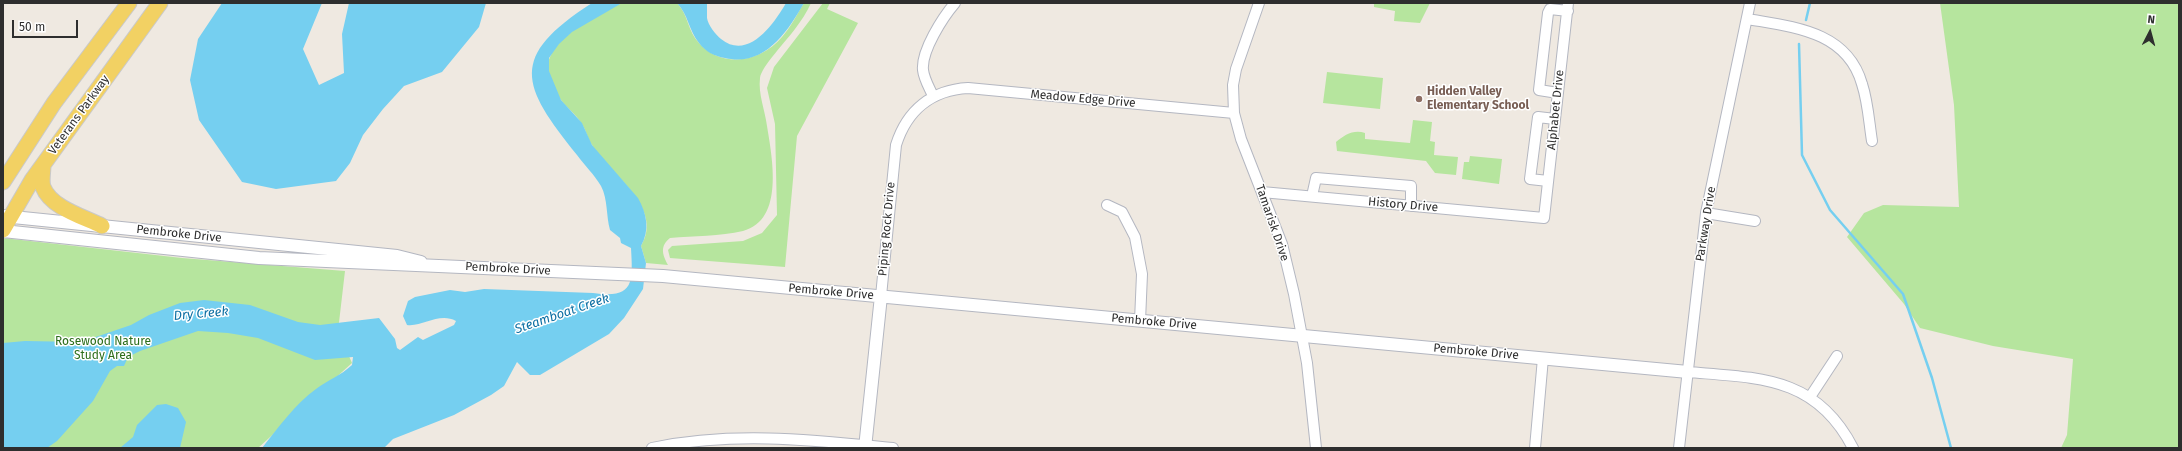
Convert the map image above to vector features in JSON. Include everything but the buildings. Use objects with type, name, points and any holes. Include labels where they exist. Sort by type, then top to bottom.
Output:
[{"type":"main road","name":"Veterans Parkway","points":[[3,182],[54,103],[129,3]]},
{"type":"main road","name":"Veterans Parkway","points":[[3,231],[7,216],[160,3]]},
{"type":"main road","points":[[43,165],[42,186],[48,196],[59,205],[102,226]]},
{"type":"street","points":[[934,96],[925,78],[923,59],[932,39],[955,3]]},
{"type":"street","name":"Tamarisk Drive","points":[[1259,3],[1236,69],[1233,85],[1234,112],[1241,139],[1282,244],[1303,336],[1313,403],[1316,448]]},
{"type":"street","name":"Parkway Drive","points":[[1680,448],[1706,213],[1748,19],[1750,3]]},
{"type":"street","points":[[1558,93],[1539,90],[1548,13],[1550,9],[1568,7]]},
{"type":"street","name":"Alphabet Drive","points":[[1544,218],[1568,7]]},
{"type":"street","points":[[1748,19],[1807,30],[1820,35],[1841,50],[1857,70],[1862,83],[1872,141]]},
{"type":"street","name":"Meadow Edge Drive","points":[[934,96],[956,89],[968,88],[1234,112]]},
{"type":"street","name":"Piping Rock Drive","points":[[865,447],[896,144],[906,121],[913,111],[934,96]]},
{"type":"street","points":[[1548,181],[1530,179],[1534,140],[1538,117],[1555,119]]},
{"type":"street","points":[[1312,196],[1316,178],[1411,186],[1411,206]]},
{"type":"street","name":"History Drive","points":[[1262,192],[1544,218]]},
{"type":"street","points":[[1107,205],[1122,212],[1126,217],[1137,243],[1142,274],[1140,321]]},
{"type":"street","points":[[1706,213],[1756,221]]},
{"type":"street","name":"Pembroke Drive","points":[[7,216],[397,256],[413,259],[426,264]]},
{"type":"street","name":"Pembroke Drive","points":[[3,231],[259,258],[398,266],[426,264],[663,276],[1764,379],[1791,387],[1810,397],[1837,422],[1853,448]]},
{"type":"street","points":[[1810,397],[1837,356]]},
{"type":"street","points":[[1535,448],[1543,358]]},
{"type":"street","points":[[652,448],[751,437],[784,438],[865,447],[893,448]]},
{"type":"green space","points":[[622,3],[677,3],[684,12],[695,39],[708,51],[719,57],[741,59],[753,57],[773,46],[788,29],[804,3],[811,3],[792,34],[765,67],[760,78],[760,90],[773,170],[773,186],[770,201],[765,214],[756,225],[743,231],[716,235],[670,238],[663,247],[663,254],[668,265],[646,263],[641,246],[646,232],[646,218],[641,205],[632,192],[592,145],[579,120],[561,100],[553,85],[549,73],[548,67],[550,57],[555,48],[563,39],[581,25]]},
{"type":"green space","points":[[823,3],[830,3],[827,9],[858,23],[797,136],[785,267],[670,258],[668,250],[672,246],[743,241],[762,233],[777,215],[775,124],[767,88],[774,67]]},
{"type":"green space","points":[[1374,3],[1430,3],[1420,23],[1394,21],[1395,11],[1374,7]]},
{"type":"green space","points":[[1940,3],[2179,3],[2179,448],[2061,448],[2067,435],[2073,359],[1993,346],[1920,328],[1904,304],[1847,237],[1864,213],[1883,205],[1959,207],[1954,105]]},
{"type":"green space","points":[[1327,72],[1383,78],[1380,109],[1323,103]]},
{"type":"green space","points":[[1413,120],[1432,122],[1430,141],[1435,142],[1434,155],[1458,157],[1456,175],[1435,173],[1426,161],[1337,151],[1336,142],[1342,137],[1353,132],[1365,133],[1365,139],[1410,143]]},
{"type":"green space","points":[[1470,156],[1502,159],[1499,184],[1462,179],[1464,162],[1469,162]]},
{"type":"green space","name":"Rosewood Nature Study Area","points":[[3,238],[182,258],[345,271],[338,331],[352,363],[258,448],[3,448]]},
{"type":"water","points":[[222,3],[322,3],[303,49],[319,85],[344,73],[342,34],[349,3],[486,3],[479,27],[442,72],[404,86],[383,109],[363,135],[350,163],[336,181],[276,189],[242,182],[199,120],[190,80],[198,39]]},
{"type":"water","points":[[592,3],[622,3],[572,32],[559,44],[549,58],[549,71],[561,100],[582,123],[592,145],[638,198],[644,210],[646,234],[641,246],[646,263],[643,289],[624,318],[609,334],[540,375],[530,375],[517,362],[504,386],[491,395],[454,415],[393,439],[384,448],[262,448],[287,417],[308,395],[352,365],[353,357],[315,360],[258,338],[228,333],[198,331],[140,351],[128,357],[124,366],[117,366],[110,371],[93,401],[57,441],[47,448],[3,448],[3,343],[25,341],[81,342],[131,325],[149,315],[180,303],[204,300],[250,305],[298,322],[320,325],[379,318],[395,339],[397,348],[400,350],[418,337],[423,340],[454,325],[456,321],[443,318],[419,324],[407,325],[403,316],[408,301],[415,297],[450,290],[465,292],[484,289],[606,294],[624,291],[631,279],[631,248],[621,243],[620,238],[610,230],[605,196],[601,186],[558,131],[544,109],[535,90],[532,73],[536,56],[546,40],[565,22]]},
{"type":"water","points":[[677,3],[707,3],[707,18],[711,27],[721,39],[731,45],[741,46],[750,43],[759,37],[775,21],[786,3],[804,3],[790,26],[773,45],[763,52],[751,57],[739,59],[717,56],[704,49],[693,33],[684,12]]},
{"type":"water","points":[[166,404],[178,408],[186,422],[180,448],[120,448],[133,437],[137,425],[157,405]]},
{"type":"waterway","points":[[1806,20],[1810,3]]},
{"type":"waterway","points":[[1799,44],[1802,155],[1830,210],[1903,294],[1932,378],[1951,448]]},
{"type":"place","name":"Hidden Valley Elementary School","points":[[1419,99]]},
{"type":"water label","name":"Dry Creek","points":[[201,314]]},
{"type":"water label","name":"Steamboat Creek","points":[[562,314]]}]
